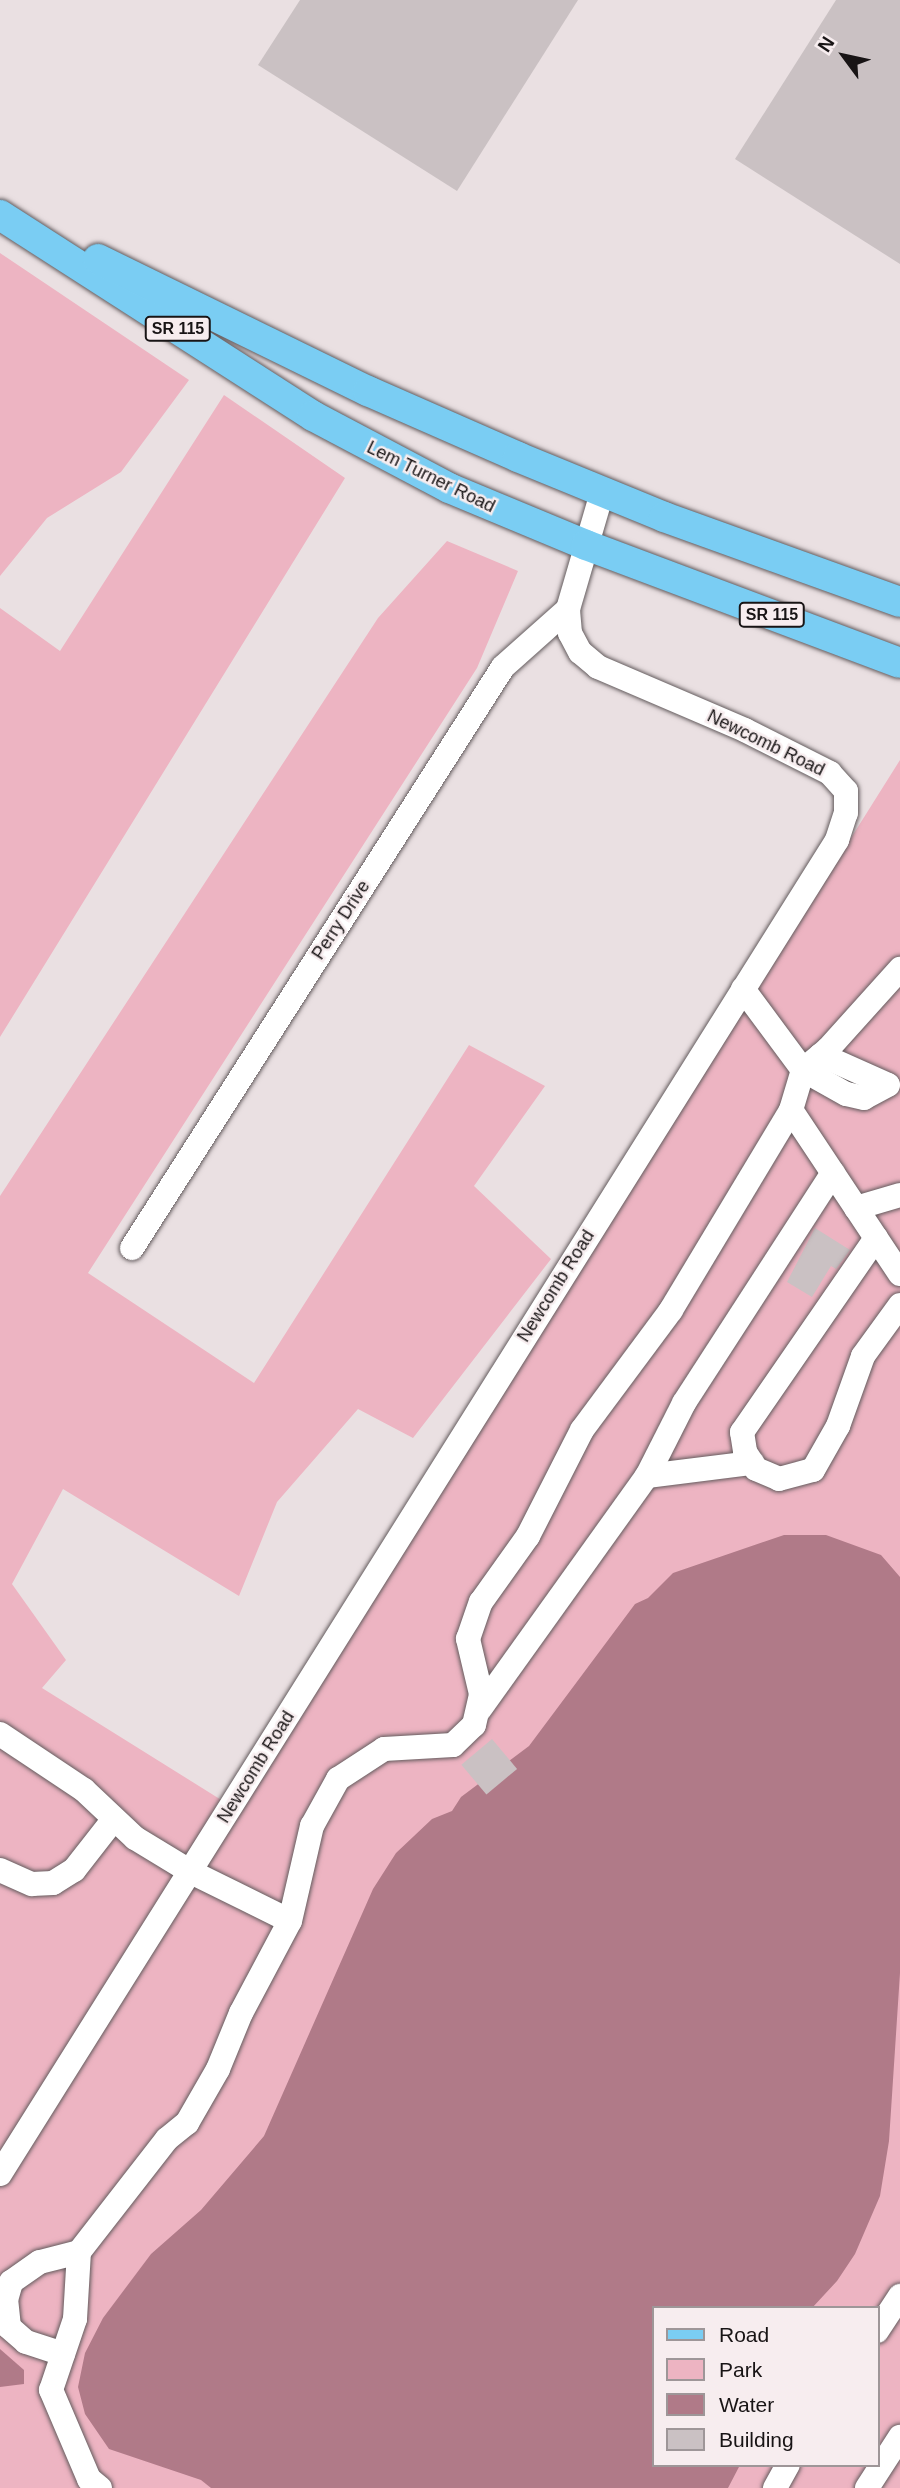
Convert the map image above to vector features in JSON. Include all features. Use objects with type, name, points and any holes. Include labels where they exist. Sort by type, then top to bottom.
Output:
[{"type":"main road","name":"Lem Turner Road","points":[[0,214],[368,391],[602,493],[900,602]]},
{"type":"main road","name":"Lem Turner Road","points":[[0,214],[356,441],[476,501],[900,663]]},
{"type":"street","name":"Newcomb Road","points":[[0,2174],[837,840],[846,813],[846,791],[830,773],[745,730],[598,667],[580,652],[570,633],[568,609],[602,493]]},
{"type":"street","name":"Perry Drive","points":[[132,1248],[503,667],[568,609]]},
{"type":"street","points":[[480,1709],[481,1693],[468,1639],[481,1602],[528,1536],[582,1430],[671,1310],[739,1190],[792,1110],[812,1063],[900,969]]},
{"type":"street","points":[[743,989],[812,1063],[846,1094],[864,1098],[894,1078]]},
{"type":"street","points":[[792,1110],[900,1274]]},
{"type":"street","points":[[100,2488],[89,2479],[51,2390],[75,2319],[79,2252],[167,2139],[187,2123],[218,2069],[241,2013],[290,1921],[312,1826],[338,1779],[384,1749],[453,1745],[474,1725],[480,1709],[647,1476],[684,1403],[833,1173]]},
{"type":"street","points":[[856,1208],[900,1195]]},
{"type":"street","points":[[752,1463],[742,1432],[876,1238]]},
{"type":"street","points":[[647,1476],[752,1463],[779,1479],[813,1470],[838,1426],[863,1356],[880,1328],[900,1305]]},
{"type":"street","points":[[0,1734],[84,1790],[113,1820],[191,1872],[290,1921]]},
{"type":"street","points":[[0,1870],[24,1881],[53,1883],[74,1870],[113,1820]]},
{"type":"street","points":[[63,2354],[26,2342],[9,2327],[6,2300],[11,2282],[40,2262],[79,2252]]},
{"type":"street","points":[[879,2328],[900,2296]]},
{"type":"street","points":[[867,2488],[892,2448]]},
{"type":"street","points":[[775,2488],[787,2467]]},
{"type":"green space","points":[[0,253],[189,380],[121,472],[47,518],[0,576]]},
{"type":"green space","points":[[224,395],[345,478],[0,1037],[0,608],[60,651]]},
{"type":"green space","points":[[447,541],[518,571],[477,668],[88,1273],[254,1383],[469,1045],[545,1086],[474,1186],[551,1259],[413,1438],[358,1409],[277,1502],[239,1596],[63,1489],[12,1584],[66,1660],[42,1688],[239,1811],[900,760],[900,2488],[0,2488],[0,1196],[378,618]]},
{"type":"water","points":[[784,1535],[826,1535],[881,1555],[900,1577],[900,1973],[889,2141],[880,2196],[855,2254],[837,2281],[814,2306],[652,2306],[652,2467],[739,2467],[728,2488],[211,2488],[201,2480],[109,2449],[85,2414],[78,2387],[85,2353],[103,2318],[151,2254],[201,2210],[264,2136],[373,1889],[396,1853],[432,1819],[452,1811],[461,1797],[529,1746],[635,1604],[648,1598],[673,1573]]},
{"type":"water","points":[[0,2349],[24,2370],[24,2384],[0,2387]]},
{"type":"building","points":[[300,0],[578,0],[457,191],[258,65]]},
{"type":"building","points":[[836,0],[900,0],[900,264],[735,159]]},
{"type":"building","points":[[815,1228],[850,1250],[836,1269],[831,1266],[812,1297],[787,1282]]},
{"type":"building","points":[[492,1739],[517,1769],[486,1795],[461,1765]]}]
